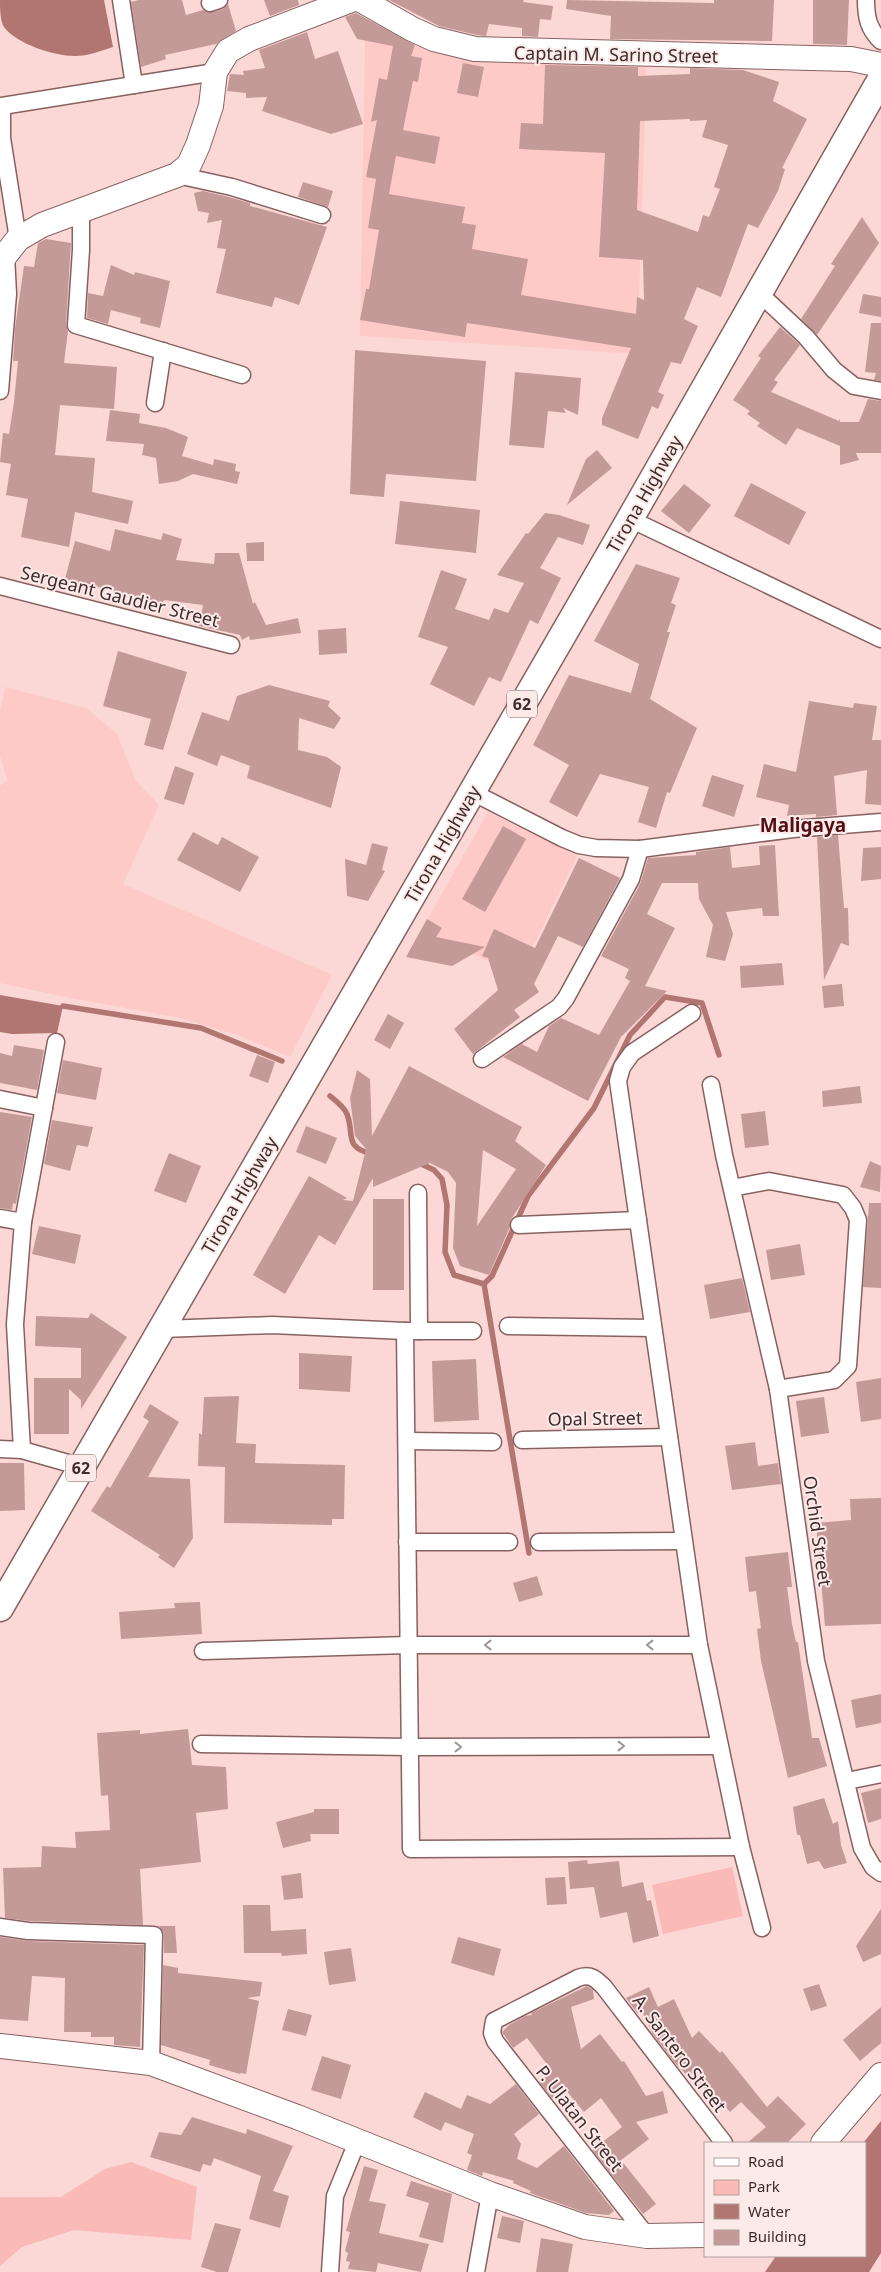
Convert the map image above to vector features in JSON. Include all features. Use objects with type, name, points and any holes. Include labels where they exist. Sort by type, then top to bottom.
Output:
[{"type":"main road","name":"Tirona Highway","points":[[0,1608],[630,519],[881,79]]},
{"type":"street","points":[[122,0],[134,85]]},
{"type":"street","points":[[8,252],[42,225],[158,184],[177,175],[189,165],[198,145],[211,106],[215,72],[228,52],[249,39],[351,0]]},
{"type":"street","name":"Captain M. Sarino Street","points":[[361,0],[420,32],[475,49],[851,59],[881,65]]},
{"type":"street","points":[[866,0],[866,20],[881,41]]},
{"type":"street","points":[[0,391],[8,294],[8,252],[1,139],[2,106],[215,72]]},
{"type":"street","points":[[177,175],[232,187],[322,215]]},
{"type":"street","points":[[81,210],[81,250],[76,325],[242,375]]},
{"type":"street","points":[[759,293],[806,337],[834,370],[854,386],[881,391]]},
{"type":"street","points":[[155,403],[163,351]]},
{"type":"street","points":[[630,519],[881,639]]},
{"type":"street","name":"Sergeant Gaudier Street","points":[[0,586],[231,645]]},
{"type":"street","points":[[472,792],[579,846],[640,849],[793,829],[881,822]]},
{"type":"street","points":[[482,1059],[559,1007],[566,998],[631,879],[640,849]]},
{"type":"street","points":[[692,1013],[632,1053],[622,1067],[618,1081],[682,1541],[699,1645],[741,1847],[762,1928]]},
{"type":"street","points":[[22,1450],[8,1323],[23,1222],[56,1042]]},
{"type":"street","name":"Orchid Street","points":[[711,1084],[732,1188],[778,1389],[816,1661],[862,1848],[873,1867],[881,1873]]},
{"type":"street","points":[[0,1099],[44,1108]]},
{"type":"street","points":[[732,1188],[769,1181],[843,1195],[853,1208],[858,1220],[848,1366],[834,1380],[778,1389]]},
{"type":"street","points":[[418,1193],[406,1441],[411,1849],[741,1847]]},
{"type":"street","points":[[0,1218],[23,1222]]},
{"type":"street","points":[[519,1225],[638,1220]]},
{"type":"street","points":[[163,1329],[272,1325],[412,1331],[473,1330]]},
{"type":"street","points":[[508,1326],[653,1328]]},
{"type":"street","name":"Opal Street","points":[[522,1440],[669,1437]]},
{"type":"street","points":[[406,1441],[493,1442]]},
{"type":"street","points":[[0,1449],[22,1450],[82,1467]]},
{"type":"street","points":[[539,1542],[682,1541]]},
{"type":"street","points":[[408,1542],[509,1542]]},
{"type":"street","points":[[203,1650],[408,1645],[699,1645]]},
{"type":"street","points":[[201,1744],[410,1747],[719,1746]]},
{"type":"street","points":[[846,1781],[881,1774]]},
{"type":"street","points":[[0,1927],[28,1931],[154,1935],[151,2063]]},
{"type":"street","name":"P. Ulatan Street","points":[[604,1987],[595,1978],[585,1975],[494,2021],[492,2032],[495,2041],[646,2236]]},
{"type":"street","name":"A. Santero Street","points":[[604,1987],[723,2142]]},
{"type":"street","points":[[0,2046],[151,2063],[297,2117],[490,2194],[585,2227],[646,2236],[704,2235]]},
{"type":"street","points":[[825,2142],[881,2075]]},
{"type":"street","points":[[330,2272],[334,2196],[357,2142]]},
{"type":"street","points":[[476,2272],[490,2194]]},
{"type":"shaded area","points":[[365,39],[493,57],[647,60],[637,354],[360,336]]},
{"type":"shaded area","points":[[5,687],[86,708],[117,734],[136,781],[159,805],[123,884],[332,975],[290,1057],[237,1035],[180,1018],[0,983],[0,787],[7,780],[0,756],[0,713]]},
{"type":"shaded area","points":[[488,812],[577,856],[519,975],[473,954],[452,966],[406,957]]},
{"type":"green space","points":[[732,1867],[743,1916],[663,1934],[652,1885]]},
{"type":"green space","points":[[131,2162],[197,2187],[191,2240],[74,2230],[22,2247],[0,2266],[0,2197],[61,2197],[105,2169]]},
{"type":"water","points":[[0,0],[104,0],[113,47],[90,54],[75,56],[57,54],[36,48],[18,39],[4,27],[1,17]]},
{"type":"water","points":[[0,995],[63,1006],[57,1033],[12,1034],[0,1032]]},
{"type":"water","points":[[881,2121],[881,2253],[869,2272],[765,2272],[775,2257],[866,2257],[866,2142],[864,2142]]},
{"type":"building","points":[[139,0],[182,0],[186,15],[203,10],[213,12],[223,9],[228,4],[236,31],[216,44],[165,55],[166,59],[141,67],[131,2]]},
{"type":"building","points":[[264,0],[298,0],[299,5],[270,16]]},
{"type":"building","points":[[389,0],[524,0],[523,2],[553,6],[551,20],[540,19],[538,37],[522,36],[522,28],[489,24],[486,36],[439,26]]},
{"type":"building","points":[[567,0],[714,3],[714,0],[774,0],[772,41],[610,39],[611,16],[566,9]]},
{"type":"building","points":[[813,0],[849,0],[847,45],[813,44]]},
{"type":"building","points":[[356,13],[415,45],[411,56],[422,58],[418,82],[413,81],[403,130],[440,137],[435,164],[396,156],[389,194],[465,207],[462,223],[476,225],[472,249],[528,259],[521,295],[636,314],[637,297],[644,300],[643,260],[599,257],[605,153],[519,149],[521,123],[543,124],[545,65],[638,67],[638,76],[690,74],[690,68],[743,70],[779,82],[773,101],[807,119],[782,168],[785,169],[778,191],[758,228],[748,224],[721,297],[697,287],[684,319],[698,326],[681,364],[671,362],[658,392],[664,395],[658,409],[652,406],[638,439],[602,425],[602,418],[631,348],[467,323],[465,337],[360,320],[366,289],[369,289],[379,230],[368,228],[376,179],[366,177],[377,120],[371,122],[379,78],[387,80],[393,46],[357,39],[345,17]],"holes":[[[690,119],[690,121],[707,120],[702,137],[728,145],[714,187],[720,189],[709,217],[703,215],[698,232],[637,210],[640,121]]]},
{"type":"building","points":[[307,32],[315,59],[338,51],[363,124],[331,134],[262,111],[267,97],[246,98],[246,93],[227,91],[230,74],[244,75],[243,71],[265,68],[259,50]]},
{"type":"building","points":[[463,63],[484,67],[478,97],[457,93]]},
{"type":"building","points":[[303,182],[333,191],[328,207],[298,197]]},
{"type":"building","points":[[203,191],[250,203],[250,206],[327,227],[299,305],[275,297],[272,307],[216,293],[226,249],[217,248],[222,220],[207,223],[209,213],[198,211],[194,193]]},
{"type":"building","points":[[862,217],[879,243],[817,335],[801,319],[835,266],[831,264]]},
{"type":"building","points":[[46,239],[71,243],[66,324],[68,331],[64,363],[117,367],[114,409],[60,405],[55,455],[95,458],[92,492],[133,501],[128,524],[75,512],[69,547],[21,537],[28,499],[6,495],[11,464],[0,462],[3,433],[9,434],[14,402],[18,361],[13,361],[15,328],[24,266],[34,267],[38,243]]},
{"type":"building","points":[[111,265],[134,275],[135,272],[170,281],[160,328],[140,323],[141,318],[111,310],[108,324],[87,318],[88,293],[103,296]]},
{"type":"building","points":[[863,294],[881,297],[881,317],[859,313]]},
{"type":"building","points":[[871,323],[881,323],[881,381],[874,380],[876,373],[865,372]]},
{"type":"building","points":[[780,327],[800,345],[774,380],[778,382],[771,392],[839,421],[839,418],[840,422],[859,422],[868,399],[881,401],[881,453],[856,453],[859,460],[840,465],[840,446],[797,428],[786,445],[757,426],[760,423],[747,414],[750,411],[733,400],[761,358],[758,356]]},
{"type":"building","points":[[355,350],[486,361],[476,481],[386,474],[384,497],[350,494]]},
{"type":"building","points":[[515,372],[581,378],[578,415],[563,408],[566,413],[548,411],[544,448],[509,445]]},
{"type":"building","points":[[110,410],[140,414],[139,423],[166,428],[188,437],[182,456],[213,465],[214,459],[236,464],[235,471],[240,472],[237,484],[193,474],[178,481],[159,484],[156,458],[142,455],[144,444],[106,441]]},
{"type":"building","points":[[597,450],[612,468],[567,505],[586,459]]},
{"type":"building","points":[[751,483],[806,512],[789,545],[734,516]]},
{"type":"building","points":[[684,484],[711,505],[689,533],[661,511]]},
{"type":"building","points":[[400,501],[480,510],[476,553],[395,544]]},
{"type":"building","points":[[545,513],[559,515],[590,525],[583,545],[558,537],[540,568],[561,578],[538,624],[530,620],[501,682],[489,677],[474,706],[430,684],[448,647],[418,637],[441,570],[467,579],[455,609],[489,620],[494,608],[508,613],[524,583],[497,575],[526,533],[528,534]]},
{"type":"building","points":[[115,529],[161,540],[163,533],[182,539],[176,560],[214,564],[215,553],[239,553],[253,604],[255,602],[266,625],[298,618],[301,633],[250,640],[249,636],[242,640],[240,635],[199,626],[203,605],[164,600],[162,605],[144,598],[65,579],[75,541],[110,551]]},
{"type":"building","points":[[264,542],[264,561],[247,561],[246,543]]},
{"type":"building","points":[[636,564],[680,578],[671,603],[676,605],[667,632],[670,632],[650,699],[697,728],[670,793],[667,792],[656,828],[638,822],[649,787],[600,774],[577,817],[549,802],[569,765],[533,745],[569,675],[631,693],[639,664],[594,641]]},
{"type":"building","points":[[346,628],[347,653],[319,655],[318,630]]},
{"type":"building","points":[[118,651],[187,672],[163,750],[144,745],[151,719],[103,706]]},
{"type":"building","points":[[269,685],[330,701],[328,706],[341,718],[334,729],[299,718],[298,750],[327,757],[341,767],[331,808],[247,778],[250,766],[221,755],[217,766],[187,754],[202,712],[229,721],[237,696]]},
{"type":"building","points":[[809,701],[853,708],[854,703],[877,706],[872,740],[881,740],[881,805],[865,804],[867,770],[834,776],[837,815],[816,817],[816,814],[787,816],[789,805],[756,797],[764,764],[796,772]]},
{"type":"building","points":[[175,766],[194,773],[184,805],[164,799]]},
{"type":"building","points":[[712,775],[744,785],[734,817],[702,806]]},
{"type":"building","points":[[503,826],[526,839],[485,912],[462,899]]},
{"type":"building","points":[[193,832],[218,845],[222,837],[259,857],[240,892],[177,860]]},
{"type":"building","points":[[838,835],[844,908],[848,908],[849,946],[841,943],[824,980],[817,837]]},
{"type":"building","points":[[372,843],[388,847],[382,870],[385,871],[368,901],[347,896],[345,859],[366,865]]},
{"type":"building","points":[[775,845],[779,916],[763,916],[762,908],[726,912],[733,934],[725,961],[706,957],[713,925],[699,899],[698,883],[662,883],[647,914],[675,928],[645,986],[667,991],[621,1037],[588,1101],[503,1057],[522,1044],[537,1052],[549,1026],[561,1018],[599,1035],[630,981],[625,978],[629,969],[601,956],[640,884],[648,858],[696,855],[696,852],[730,847],[732,868],[760,865],[759,846]]},
{"type":"building","points":[[881,847],[881,879],[861,881],[863,848]]},
{"type":"building","points":[[579,858],[620,878],[583,947],[558,936],[534,984],[539,992],[514,1010],[520,1017],[473,1054],[454,1029],[498,990],[488,958],[482,956],[494,929],[535,948]]},
{"type":"building","points":[[427,919],[442,928],[436,937],[485,947],[452,966],[406,957]]},
{"type":"building","points":[[782,963],[784,985],[741,988],[740,966]]},
{"type":"building","points":[[842,984],[844,1006],[824,1008],[822,986]]},
{"type":"building","points":[[388,1014],[404,1023],[390,1049],[374,1040]]},
{"type":"building","points":[[14,1045],[44,1050],[37,1090],[0,1083],[0,1053],[12,1056]]},
{"type":"building","points":[[257,1055],[275,1062],[268,1083],[249,1076]]},
{"type":"building","points":[[63,1060],[102,1068],[96,1100],[57,1093]]},
{"type":"building","points":[[409,1066],[522,1127],[515,1141],[546,1165],[510,1221],[510,1227],[489,1275],[460,1266],[453,1248],[456,1183],[448,1172],[430,1163],[373,1187],[373,1178],[335,1245],[319,1235],[285,1294],[253,1275],[309,1176],[347,1198],[343,1200],[353,1201],[366,1149],[355,1136],[350,1098],[357,1070],[370,1079],[372,1136]],"holes":[[[483,1150],[516,1169],[477,1226]]]},
{"type":"building","points":[[860,1086],[862,1103],[823,1107],[822,1091]]},
{"type":"building","points":[[765,1111],[769,1145],[745,1148],[741,1114]]},
{"type":"building","points":[[0,1112],[32,1117],[16,1204],[13,1203],[12,1210],[0,1208]]},
{"type":"building","points":[[52,1120],[93,1127],[88,1147],[77,1145],[70,1171],[44,1164]]},
{"type":"building","points":[[306,1126],[337,1138],[326,1164],[296,1152]]},
{"type":"building","points":[[169,1153],[201,1166],[186,1203],[154,1191]]},
{"type":"building","points":[[870,1161],[881,1166],[880,1192],[860,1187]]},
{"type":"building","points":[[373,1199],[404,1199],[404,1290],[373,1290]]},
{"type":"building","points":[[869,1203],[881,1203],[881,1288],[863,1287]]},
{"type":"building","points":[[39,1226],[81,1235],[75,1264],[32,1254]]},
{"type":"building","points":[[800,1244],[805,1275],[771,1280],[766,1250]]},
{"type":"building","points":[[742,1278],[750,1312],[710,1319],[704,1285]]},
{"type":"building","points":[[91,1313],[127,1337],[81,1409],[81,1400],[69,1389],[69,1434],[34,1434],[34,1378],[81,1378],[81,1348],[35,1346],[36,1316],[88,1318]]},
{"type":"building","points":[[299,1353],[352,1356],[350,1392],[299,1389]]},
{"type":"building","points":[[476,1359],[479,1420],[434,1422],[432,1361]]},
{"type":"building","points":[[881,1378],[881,1419],[861,1422],[856,1382]]},
{"type":"building","points":[[239,1396],[236,1443],[256,1444],[255,1463],[345,1465],[344,1519],[332,1519],[332,1525],[224,1523],[225,1467],[198,1466],[199,1433],[202,1435],[204,1397]]},
{"type":"building","points":[[824,1397],[829,1433],[801,1437],[796,1401]]},
{"type":"building","points":[[150,1404],[179,1422],[148,1477],[190,1479],[193,1538],[174,1568],[158,1557],[160,1555],[91,1511],[107,1486],[110,1488],[149,1421],[143,1417]]},
{"type":"building","points":[[755,1442],[758,1466],[778,1463],[781,1484],[732,1490],[725,1446]]},
{"type":"building","points":[[0,1463],[24,1463],[25,1510],[0,1511]]},
{"type":"building","points":[[881,1498],[881,1624],[825,1626],[816,1523],[851,1520],[850,1499]]},
{"type":"building","points":[[788,1552],[792,1587],[787,1587],[792,1624],[796,1642],[798,1642],[812,1738],[819,1738],[827,1766],[788,1778],[761,1661],[757,1629],[761,1628],[756,1591],[749,1592],[745,1557]]},
{"type":"building","points":[[537,1576],[543,1595],[519,1602],[513,1583]]},
{"type":"building","points":[[200,1602],[202,1634],[121,1639],[119,1612],[175,1608],[174,1603]]},
{"type":"building","points":[[881,1694],[881,1723],[856,1728],[851,1700]]},
{"type":"building","points":[[188,1729],[192,1765],[226,1767],[228,1809],[196,1813],[201,1862],[140,1869],[143,1925],[29,1921],[5,1918],[3,1868],[41,1867],[42,1846],[76,1848],[75,1832],[110,1830],[108,1795],[101,1796],[97,1733],[140,1730],[140,1734]]},
{"type":"building","points":[[881,1788],[881,1819],[868,1823],[861,1793]]},
{"type":"building","points":[[824,1798],[833,1824],[838,1821],[841,1845],[847,1863],[824,1869],[819,1861],[807,1864],[800,1835],[797,1835],[793,1807]]},
{"type":"building","points":[[314,1809],[339,1809],[339,1834],[310,1834],[311,1841],[283,1848],[276,1822],[314,1812]]},
{"type":"building","points":[[587,1860],[588,1864],[619,1861],[622,1887],[643,1882],[647,1901],[651,1900],[659,1936],[633,1943],[627,1912],[600,1918],[594,1887],[570,1889],[568,1862]]},
{"type":"building","points":[[301,1873],[303,1898],[284,1900],[281,1876]]},
{"type":"building","points":[[565,1877],[567,1904],[547,1905],[545,1878]]},
{"type":"building","points":[[243,1905],[270,1905],[271,1931],[306,1929],[307,1954],[282,1956],[281,1953],[244,1953]]},
{"type":"building","points":[[881,1909],[881,1954],[863,1962],[856,1946]]},
{"type":"building","points":[[159,1926],[175,1926],[177,1953],[164,1953],[164,1935]]},
{"type":"building","points":[[0,1937],[28,1941],[144,1945],[140,2047],[114,2045],[114,2037],[91,2037],[91,2032],[64,2032],[65,1978],[32,1976],[28,2021],[0,2019]]},
{"type":"building","points":[[458,1937],[501,1949],[494,1976],[451,1963]]},
{"type":"building","points":[[351,1948],[356,1981],[329,1985],[324,1952]]},
{"type":"building","points":[[163,1965],[178,1968],[178,1973],[262,1982],[260,1996],[247,1998],[259,2001],[246,2074],[209,2065],[210,2060],[161,2045]]},
{"type":"building","points":[[819,1984],[827,2006],[811,2011],[803,1989]]},
{"type":"building","points":[[587,1986],[593,1990],[594,1999],[571,2007],[581,2049],[600,2034],[622,2062],[624,2061],[646,2096],[663,2091],[668,2113],[636,2122],[649,2139],[621,2160],[656,2204],[643,2214],[592,2150],[622,2127],[601,2098],[584,2112],[564,2088],[552,2098],[539,2082],[552,2071],[527,2038],[513,2048],[502,2032],[509,2025],[525,2016],[532,2015],[531,2013]]},
{"type":"building","points":[[649,1987],[658,2007],[674,1999],[692,2038],[699,2031],[720,2053],[722,2051],[767,2107],[778,2096],[806,2124],[788,2142],[748,2142],[766,2127],[741,2102],[730,2112],[714,2094],[711,2096],[691,2073],[688,2076],[675,2063],[652,2033],[642,2011],[637,2013],[626,1998]]},
{"type":"building","points":[[881,2007],[881,2043],[860,2061],[843,2040]]},
{"type":"building","points":[[288,2009],[312,2015],[306,2036],[282,2030]]},
{"type":"building","points":[[322,2056],[351,2065],[341,2099],[311,2090]]},
{"type":"building","points":[[516,2084],[539,2114],[514,2134],[521,2144],[517,2159],[537,2168],[564,2146],[614,2211],[609,2215],[586,2213],[530,2193],[531,2191],[513,2183],[514,2181],[483,2172],[482,2176],[467,2170],[472,2155],[467,2153],[474,2134],[445,2122],[441,2131],[413,2117],[425,2092],[461,2109],[467,2095],[490,2104]]},
{"type":"building","points":[[192,2117],[246,2134],[247,2129],[293,2146],[273,2191],[289,2196],[280,2228],[249,2219],[261,2176],[214,2158],[211,2166],[203,2164],[200,2172],[150,2157],[159,2132],[181,2135]]},
{"type":"building","points":[[364,2166],[378,2170],[369,2201],[386,2204],[379,2233],[429,2244],[421,2272],[378,2263],[376,2272],[348,2269],[350,2262],[346,2261],[348,2253],[345,2251],[350,2232],[346,2231]]},
{"type":"building","points":[[411,2181],[452,2194],[443,2243],[419,2237],[429,2203],[406,2196]]},
{"type":"building","points":[[502,2216],[524,2221],[520,2243],[497,2238]]},
{"type":"building","points":[[215,2223],[241,2229],[228,2272],[217,2272],[201,2267]]},
{"type":"building","points":[[541,2238],[573,2244],[568,2272],[536,2272]]},
{"type":"waterway","points":[[417,1162],[434,1170],[442,1179],[447,1205],[445,1252],[454,1275],[484,1284],[492,1276],[528,1196],[594,1108],[630,1035],[665,997],[702,1003],[719,1055]]},
{"type":"waterway","points":[[63,1006],[201,1028],[282,1061]]},
{"type":"waterway","points":[[330,1096],[347,1114],[353,1144],[357,1148],[372,1154]]},
{"type":"waterway","points":[[484,1284],[529,1553]]},
{"type":"district","name":"Maligaya","points":[[803,825]]}]
